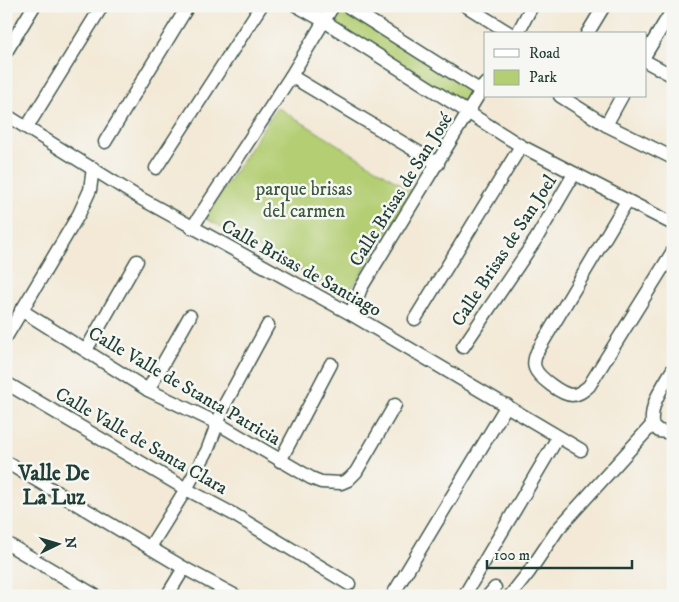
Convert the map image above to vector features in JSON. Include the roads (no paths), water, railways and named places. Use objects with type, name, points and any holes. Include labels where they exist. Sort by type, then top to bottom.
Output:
[{"type":"street","points":[[6,52],[34,6]]},
{"type":"street","points":[[27,127],[102,6]]},
{"type":"street","points":[[105,142],[188,6]]},
{"type":"street","points":[[156,168],[261,6]]},
{"type":"street","points":[[297,6],[324,21],[521,146],[673,224]]},
{"type":"street","points":[[192,228],[291,76],[333,6]]},
{"type":"street","points":[[347,6],[483,88]]},
{"type":"street","points":[[466,6],[508,32]]},
{"type":"street","points":[[517,32],[532,6]]},
{"type":"street","points":[[588,32],[604,6]]},
{"type":"street","points":[[646,53],[673,9]]},
{"type":"street","points":[[646,62],[673,76]]},
{"type":"street","points":[[291,76],[438,164]]},
{"type":"street","name":"Calle Brisas de San José","points":[[351,314],[361,288],[483,88]]},
{"type":"street","points":[[563,98],[606,126],[673,158]]},
{"type":"street","points":[[606,126],[621,98]]},
{"type":"street","name":"Calle Brisas de Santiago","points":[[6,115],[138,197],[351,314],[581,450]]},
{"type":"street","points":[[415,319],[521,146]]},
{"type":"street","points":[[6,337],[79,214],[90,190],[93,168]]},
{"type":"street","name":"Calle Brisas de San Joel","points":[[463,347],[536,239],[574,174]]},
{"type":"street","points":[[627,201],[537,352],[534,361],[535,368],[540,376],[563,393],[570,395],[582,392],[589,386],[673,251]]},
{"type":"street","points":[[86,350],[137,261]]},
{"type":"street","name":"Calle Valle de Stanta Patricia","points":[[21,310],[148,390],[217,424],[311,478],[333,483],[348,480],[356,472],[395,405]]},
{"type":"street","points":[[148,390],[190,316]]},
{"type":"street","points":[[150,547],[207,452],[225,404],[268,325]]},
{"type":"street","points":[[280,461],[331,364]]},
{"type":"street","points":[[656,428],[651,414],[655,398],[673,369]]},
{"type":"street","name":"Calle Valle de Santa Clara","points":[[6,383],[349,584]]},
{"type":"street","points":[[392,596],[507,405]]},
{"type":"street","points":[[656,428],[673,433]]},
{"type":"street","points":[[510,596],[558,529],[656,428]]},
{"type":"street","points":[[464,596],[558,437]]},
{"type":"street","points":[[6,462],[184,568],[236,596]]},
{"type":"street","points":[[6,542],[96,596]]},
{"type":"street","points":[[167,596],[184,568]]},
{"type":"district","name":"Valle De La Luz","points":[[54,485]]},
{"type":"park label","name":"parque brisas del carmen","points":[[304,199]]}]
